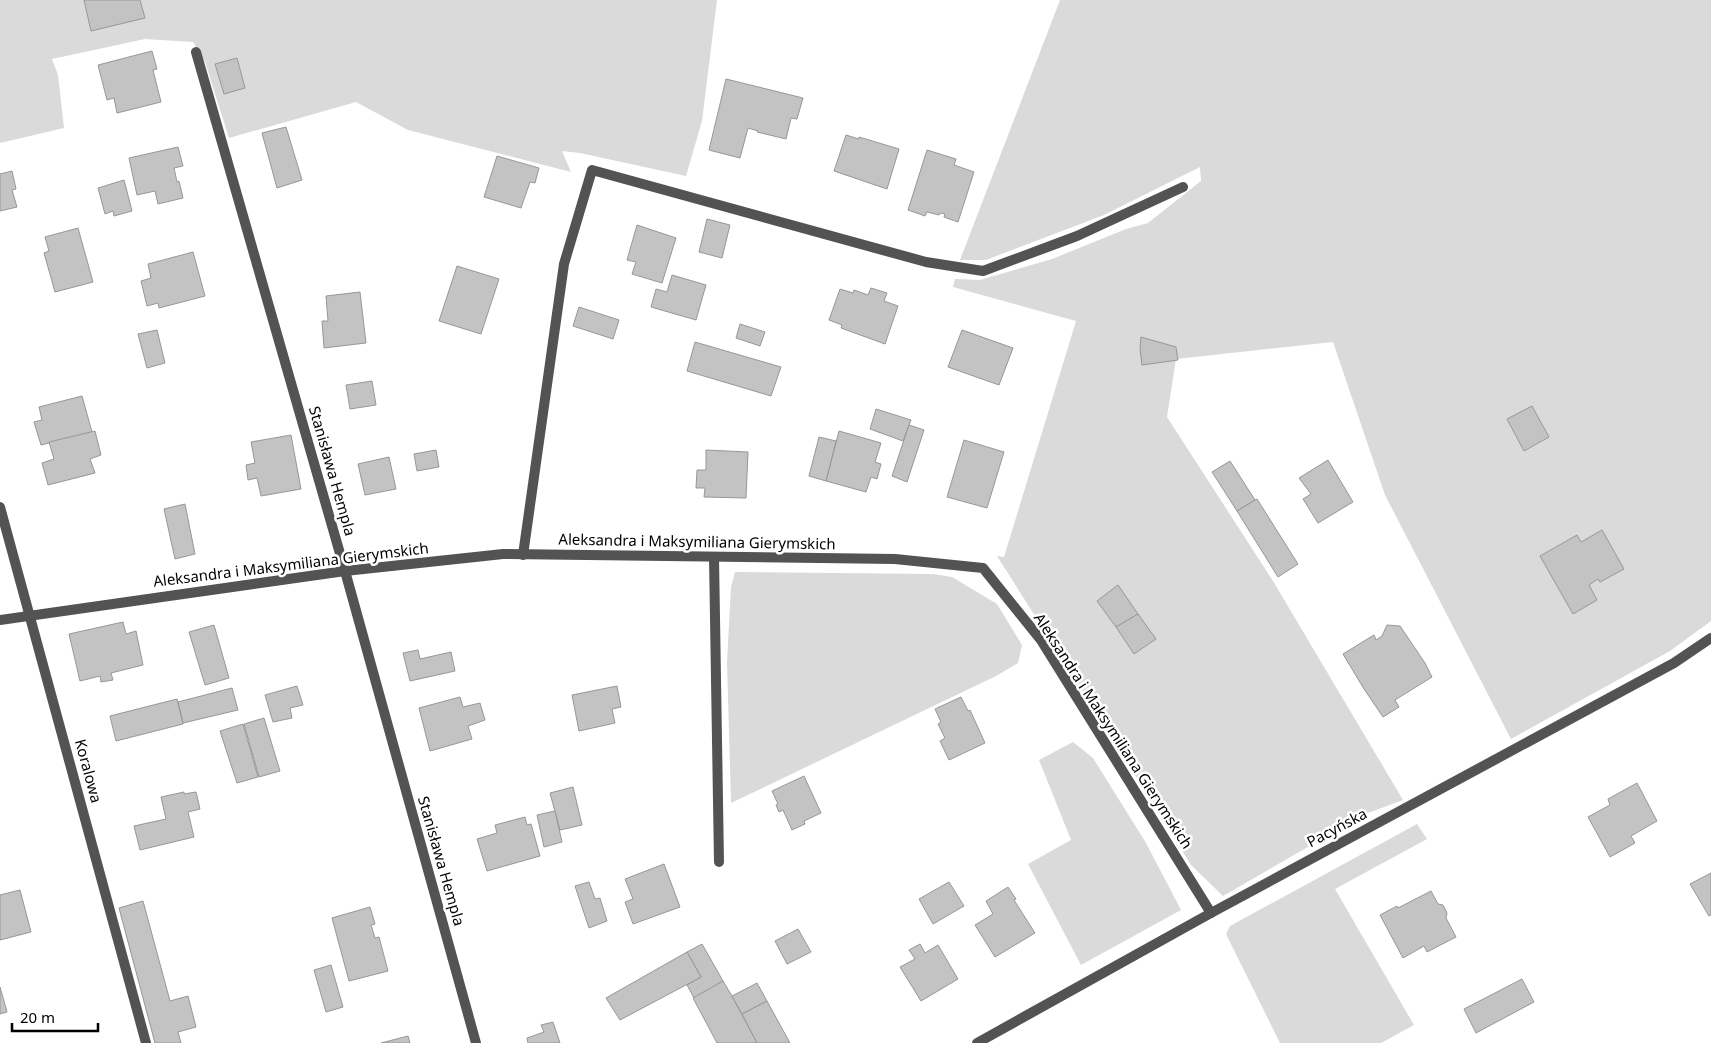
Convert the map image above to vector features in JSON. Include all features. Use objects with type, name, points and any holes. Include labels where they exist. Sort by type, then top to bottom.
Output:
[{"type":"street","name":"Stanisława Hempla","points":[[196,52],[345,571],[476,1043]]},
{"type":"street","points":[[523,554],[564,264],[592,170],[926,262],[983,271],[1077,236],[1183,186]]},
{"type":"street","name":"Koralowa","points":[[0,507],[146,1043]]},
{"type":"street","name":"Aleksandra i Maksymiliana Gierymskich","points":[[0,620],[345,571],[503,554],[896,560],[983,568],[1040,640],[1211,913]]},
{"type":"street","points":[[714,557],[719,862]]},
{"type":"street","name":"Pacyńska","points":[[977,1043],[1211,913],[1674,663],[1711,638]]},
{"type":"shaded area","points":[[0,0],[717,0],[702,121],[686,176],[580,153],[562,151],[571,172],[408,130],[356,102],[229,138],[205,62],[193,42],[145,39],[52,59],[58,75],[64,128],[0,143]]},
{"type":"shaded area","points":[[1060,0],[1711,0],[1711,621],[1670,651],[1511,739],[1385,495],[1333,342],[1176,359],[1167,417],[1273,581],[1403,800],[1365,814],[1223,896],[1191,865],[997,556],[1004,557],[1076,321],[953,287],[955,279],[980,280],[1052,259],[1126,229],[1148,223],[1201,181],[1200,167],[1104,215],[986,260],[960,260]]},
{"type":"shaded area","points":[[735,572],[933,574],[952,577],[997,604],[1022,645],[1018,663],[996,676],[731,803],[727,662],[731,587]]},
{"type":"shaded area","points":[[1073,742],[1093,758],[1146,843],[1181,910],[1081,965],[1028,864],[1071,840],[1039,760]]},
{"type":"shaded area","points":[[1417,824],[1427,839],[1335,889],[1414,1025],[1381,1043],[1280,1043],[1226,934],[1230,926]]},
{"type":"building","points":[[84,0],[140,0],[145,18],[91,31]]},
{"type":"building","points":[[152,51],[157,69],[153,70],[161,102],[117,113],[114,98],[107,100],[98,65]]},
{"type":"building","points":[[237,58],[245,88],[224,94],[215,64]]},
{"type":"building","points":[[726,79],[803,98],[797,119],[791,118],[786,139],[748,128],[740,158],[709,150]]},
{"type":"building","points":[[286,127],[302,180],[277,188],[262,133]]},
{"type":"building","points":[[846,135],[899,149],[887,189],[834,171]]},
{"type":"building","points":[[178,147],[183,166],[174,168],[183,198],[158,204],[155,191],[137,195],[129,158]]},
{"type":"building","points":[[927,150],[956,159],[954,165],[974,172],[958,222],[944,217],[945,214],[940,213],[939,215],[927,212],[925,216],[908,210]]},
{"type":"building","points":[[497,156],[539,168],[535,183],[530,182],[521,208],[484,197]]},
{"type":"building","points":[[12,171],[16,189],[12,190],[17,207],[0,211],[0,174]]},
{"type":"building","points":[[124,180],[132,211],[114,216],[113,211],[105,214],[98,188]]},
{"type":"building","points":[[707,219],[730,225],[722,258],[699,252]]},
{"type":"building","points":[[637,225],[676,238],[662,283],[632,274],[636,262],[627,260]]},
{"type":"building","points":[[78,228],[93,282],[55,292],[44,253],[49,251],[45,237]]},
{"type":"building","points":[[193,252],[205,296],[159,308],[158,303],[147,306],[141,281],[151,278],[148,264]]},
{"type":"building","points":[[457,266],[499,279],[481,334],[439,321]]},
{"type":"building","points":[[672,275],[706,285],[696,320],[651,307],[656,289],[667,292]]},
{"type":"building","points":[[871,288],[887,293],[884,301],[898,306],[885,344],[841,328],[842,325],[829,320],[840,289],[853,293],[854,290],[868,295]]},
{"type":"building","points":[[360,292],[366,343],[324,348],[322,321],[328,321],[326,296]]},
{"type":"building","points":[[579,307],[619,320],[613,339],[573,326]]},
{"type":"building","points":[[740,324],[765,332],[760,346],[736,338]]},
{"type":"building","points":[[157,330],[165,363],[147,368],[138,334]]},
{"type":"building","points":[[962,330],[1013,348],[999,385],[948,367]]},
{"type":"building","points":[[1141,337],[1176,347],[1178,360],[1142,365]]},
{"type":"building","points":[[695,342],[781,367],[771,396],[687,371]]},
{"type":"building","points":[[372,381],[376,405],[350,409],[346,385]]},
{"type":"building","points":[[82,396],[92,432],[41,445],[34,422],[42,420],[39,407]]},
{"type":"building","points":[[1532,406],[1549,437],[1524,451],[1507,419]]},
{"type":"building","points":[[876,409],[911,420],[903,441],[870,429]]},
{"type":"building","points":[[909,425],[924,430],[907,482],[892,476]]},
{"type":"building","points":[[95,431],[101,455],[90,459],[95,473],[48,485],[42,463],[54,459],[49,442]]},
{"type":"building","points":[[839,431],[881,443],[875,462],[881,464],[877,479],[871,477],[866,492],[826,481]]},
{"type":"building","points":[[291,435],[301,489],[261,496],[257,478],[248,480],[246,465],[255,463],[251,442]]},
{"type":"building","points":[[819,437],[836,441],[826,481],[809,476]]},
{"type":"building","points":[[964,440],[1004,452],[987,508],[947,497]]},
{"type":"building","points":[[436,450],[439,467],[417,471],[414,454]]},
{"type":"building","points":[[706,450],[748,452],[746,498],[704,497],[705,488],[696,488],[697,470],[706,470]]},
{"type":"building","points":[[389,457],[396,489],[365,495],[358,464]]},
{"type":"building","points":[[1328,460],[1353,502],[1318,523],[1303,499],[1311,494],[1299,478]]},
{"type":"building","points":[[1230,461],[1255,500],[1237,511],[1212,472]]},
{"type":"building","points":[[1257,499],[1298,564],[1278,577],[1237,511]]},
{"type":"building","points":[[185,504],[195,554],[175,559],[164,509]]},
{"type":"building","points":[[1602,530],[1624,569],[1600,582],[1598,579],[1589,585],[1597,600],[1573,614],[1540,556],[1577,535],[1581,542]]},
{"type":"building","points":[[1118,585],[1138,614],[1116,627],[1097,601]]},
{"type":"building","points":[[1138,614],[1156,639],[1134,654],[1116,627]]},
{"type":"building","points":[[123,622],[126,634],[136,631],[143,665],[111,673],[113,680],[101,682],[100,676],[80,681],[69,634]]},
{"type":"building","points":[[214,625],[229,678],[205,685],[189,632]]},
{"type":"building","points":[[1387,625],[1400,626],[1425,663],[1432,677],[1395,700],[1399,707],[1383,717],[1343,654],[1374,635],[1376,640],[1382,636]]},
{"type":"building","points":[[418,650],[420,659],[451,652],[455,671],[410,681],[403,653]]},
{"type":"building","points":[[297,686],[303,705],[290,708],[292,718],[273,722],[265,695]]},
{"type":"building","points":[[617,686],[621,707],[612,709],[615,723],[579,731],[572,695]]},
{"type":"building","points":[[232,688],[238,710],[183,723],[178,702]]},
{"type":"building","points":[[460,697],[463,707],[480,703],[485,720],[468,726],[472,739],[430,751],[419,708]]},
{"type":"building","points":[[961,697],[968,711],[970,710],[985,743],[949,760],[940,741],[945,738],[938,724],[941,722],[935,709]]},
{"type":"building","points":[[177,699],[183,724],[116,741],[110,716]]},
{"type":"building","points":[[264,718],[280,771],[259,777],[244,724]]},
{"type":"building","points":[[243,724],[258,777],[237,783],[220,731]]},
{"type":"building","points":[[804,776],[821,813],[804,821],[805,824],[792,830],[783,810],[779,812],[776,805],[778,804],[772,791]]},
{"type":"building","points":[[1637,783],[1657,821],[1631,836],[1635,843],[1610,857],[1588,817],[1610,805],[1608,799]]},
{"type":"building","points":[[573,787],[582,825],[560,830],[550,793]]},
{"type":"building","points":[[184,792],[184,794],[196,792],[200,809],[188,812],[194,837],[140,850],[134,826],[166,819],[161,797]]},
{"type":"building","points":[[555,811],[562,842],[544,847],[537,815]]},
{"type":"building","points":[[525,817],[527,825],[531,824],[540,856],[487,871],[477,839],[497,833],[495,825]]},
{"type":"building","points":[[664,864],[680,907],[633,924],[625,902],[633,899],[625,879]]},
{"type":"building","points":[[1711,873],[1711,915],[1709,916],[1690,884]]},
{"type":"building","points":[[589,882],[595,899],[600,898],[607,921],[589,928],[575,886]]},
{"type":"building","points":[[949,882],[964,906],[933,924],[919,899]]},
{"type":"building","points":[[1008,887],[1035,933],[995,957],[975,925],[993,914],[986,901]]},
{"type":"building","points":[[20,890],[31,932],[0,940],[0,895]]},
{"type":"building","points":[[1431,891],[1438,904],[1443,905],[1447,913],[1446,918],[1456,937],[1427,952],[1424,946],[1403,958],[1380,915]]},
{"type":"building","points":[[143,901],[170,1001],[188,996],[196,1027],[178,1032],[181,1043],[155,1043],[119,908]]},
{"type":"building","points":[[370,907],[375,924],[371,925],[375,938],[379,937],[388,971],[349,981],[332,918]]},
{"type":"building","points":[[798,929],[811,952],[787,964],[775,941]]},
{"type":"building","points":[[702,944],[723,981],[694,998],[687,985],[701,977],[687,952]]},
{"type":"building","points":[[920,944],[925,953],[938,945],[958,979],[921,1001],[900,967],[915,959],[909,950]]},
{"type":"building","points":[[687,952],[701,977],[620,1020],[606,998]]},
{"type":"building","points":[[331,965],[343,1007],[326,1012],[314,970]]},
{"type":"building","points":[[1522,979],[1534,1002],[1476,1033],[1464,1009]]},
{"type":"building","points":[[723,981],[757,1043],[717,1043],[693,998]]},
{"type":"building","points":[[757,983],[767,1001],[742,1014],[732,996]]},
{"type":"building","points":[[0,987],[7,1012],[0,1014]]},
{"type":"building","points":[[767,1001],[790,1043],[757,1043],[742,1014]]},
{"type":"building","points":[[553,1022],[560,1043],[528,1043],[527,1038],[544,1032],[541,1025]]},
{"type":"building","points":[[408,1036],[410,1043],[381,1043]]}]
